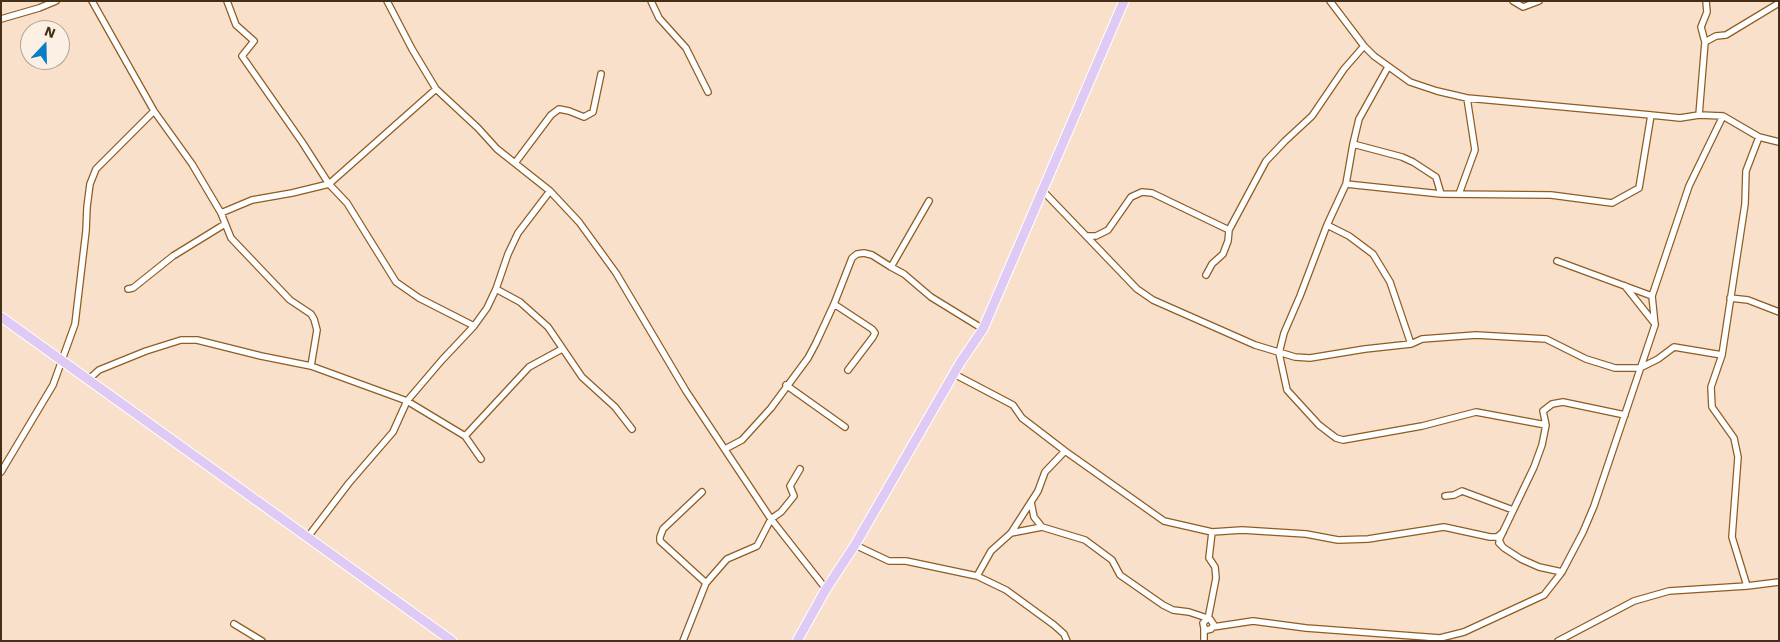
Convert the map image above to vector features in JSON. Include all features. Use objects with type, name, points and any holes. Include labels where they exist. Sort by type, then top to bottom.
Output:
[{"type":"main road","points":[[796,641],[954,374],[983,329],[1124,1]]},
{"type":"main road","points":[[1,317],[452,641]]},
{"type":"street","points":[[1,19],[56,1]]},
{"type":"street","points":[[92,1],[154,111],[192,164],[220,213],[231,238],[290,300],[314,319],[317,330],[311,366]]},
{"type":"street","points":[[227,1],[236,25],[254,41],[242,56],[302,142],[328,184],[347,203],[396,282],[419,298],[474,326]]},
{"type":"street","points":[[387,1],[412,49],[436,89],[497,148],[550,191],[579,222],[616,273],[686,391],[771,520],[826,590]]},
{"type":"street","points":[[650,1],[659,18],[686,48],[708,92]]},
{"type":"street","points":[[1330,1],[1364,46],[1388,67],[1410,82],[1436,91],[1467,98],[1680,118],[1699,115],[1723,116],[1759,137],[1779,142]]},
{"type":"street","points":[[1513,1],[1524,7],[1539,1]]},
{"type":"street","points":[[1699,115],[1705,42],[1701,27],[1707,12],[1706,1]]},
{"type":"street","points":[[1705,42],[1716,36],[1726,35],[1779,2]]},
{"type":"street","points":[[1206,275],[1212,264],[1223,254],[1228,242],[1229,230],[1266,161],[1312,116],[1344,69],[1364,46]]},
{"type":"street","points":[[1388,67],[1360,119],[1353,144],[1346,184],[1327,225],[1284,333],[1278,353],[1287,390],[1319,425],[1336,438],[1343,440],[1422,426],[1476,412],[1546,425]]},
{"type":"street","points":[[516,164],[551,115],[560,109],[584,116],[593,112],[601,74]]},
{"type":"street","points":[[220,213],[252,200],[328,184],[370,150],[436,89]]},
{"type":"street","points":[[1459,194],[1475,150],[1467,98]]},
{"type":"street","points":[[1,472],[53,385],[75,324],[86,231],[87,206],[90,184],[96,169],[154,111]]},
{"type":"street","points":[[1346,184],[1441,194],[1551,194],[1612,203],[1639,188],[1651,115]]},
{"type":"street","points":[[1011,533],[1042,527],[1084,540],[1112,560],[1120,574],[1163,605],[1173,610],[1190,612],[1208,623],[1230,625],[1253,622],[1440,638],[1464,632],[1544,595],[1562,572],[1587,524],[1655,325],[1652,296],[1688,186],[1723,116]]},
{"type":"street","points":[[1747,586],[1732,537],[1738,457],[1734,438],[1712,408],[1711,388],[1722,355],[1745,204],[1746,171],[1759,137]]},
{"type":"street","points":[[1353,144],[1402,157],[1413,162],[1436,177],[1441,194]]},
{"type":"street","points":[[308,538],[349,483],[393,432],[407,401],[474,326],[487,308],[518,233],[550,191]]},
{"type":"street","points":[[1043,191],[1137,289],[1153,300],[1210,326],[1278,353],[1310,358],[1411,344],[1422,339],[1476,335],[1546,339],[1586,359],[1615,368],[1640,368],[1658,360],[1674,347],[1722,355]]},
{"type":"street","points":[[1087,236],[1096,236],[1108,230],[1131,197],[1142,192],[1152,193],[1229,230]]},
{"type":"street","points":[[891,267],[929,201]]},
{"type":"street","points":[[128,290],[173,256],[225,224]]},
{"type":"street","points":[[1327,225],[1349,236],[1373,254],[1390,282],[1411,344]]},
{"type":"street","points":[[725,449],[742,440],[771,408],[786,385],[808,358],[834,304],[852,258],[856,254],[872,255],[904,274],[931,297],[983,329]]},
{"type":"street","points":[[1557,261],[1624,284],[1652,296]]},
{"type":"street","points":[[1624,284],[1655,325]]},
{"type":"street","points":[[496,289],[520,302],[548,327],[582,377],[615,407],[632,429]]},
{"type":"street","points":[[1730,298],[1748,300],[1779,312]]},
{"type":"street","points":[[834,304],[872,329],[875,333],[848,370]]},
{"type":"street","points":[[89,379],[99,370],[114,363],[165,344],[181,340],[197,340],[311,366],[407,401],[465,436],[481,459]]},
{"type":"street","points":[[465,436],[529,367],[562,349]]},
{"type":"street","points":[[954,374],[1013,405],[1022,418],[1065,452],[1164,521],[1212,532],[1242,530],[1306,534],[1338,540],[1368,539],[1444,526],[1490,537],[1497,537],[1503,532]]},
{"type":"street","points":[[786,385],[845,427]]},
{"type":"street","points":[[1500,544],[1499,540],[1534,467],[1546,425],[1543,411],[1552,404],[1563,402],[1625,415]]},
{"type":"street","points":[[977,576],[991,551],[1011,533],[1038,491],[1045,472],[1065,452]]},
{"type":"street","points":[[683,641],[706,583],[727,559],[757,546],[771,520],[781,512],[794,496],[790,486],[800,469]]},
{"type":"street","points":[[1445,496],[1454,495],[1462,491],[1513,510]]},
{"type":"street","points":[[702,492],[663,529],[660,541],[706,583]]},
{"type":"street","points":[[1031,502],[1034,517],[1042,527]]},
{"type":"street","points":[[1205,638],[1216,578],[1215,567],[1210,558],[1212,532]]},
{"type":"street","points":[[1490,537],[1504,548],[1522,558],[1539,566],[1562,572]]},
{"type":"street","points":[[854,545],[889,560],[906,561],[977,576],[1006,590],[1054,625],[1064,634],[1067,641]]},
{"type":"street","points":[[1558,641],[1634,601],[1669,591],[1779,582]]},
{"type":"street","points":[[234,624],[262,641]]}]
